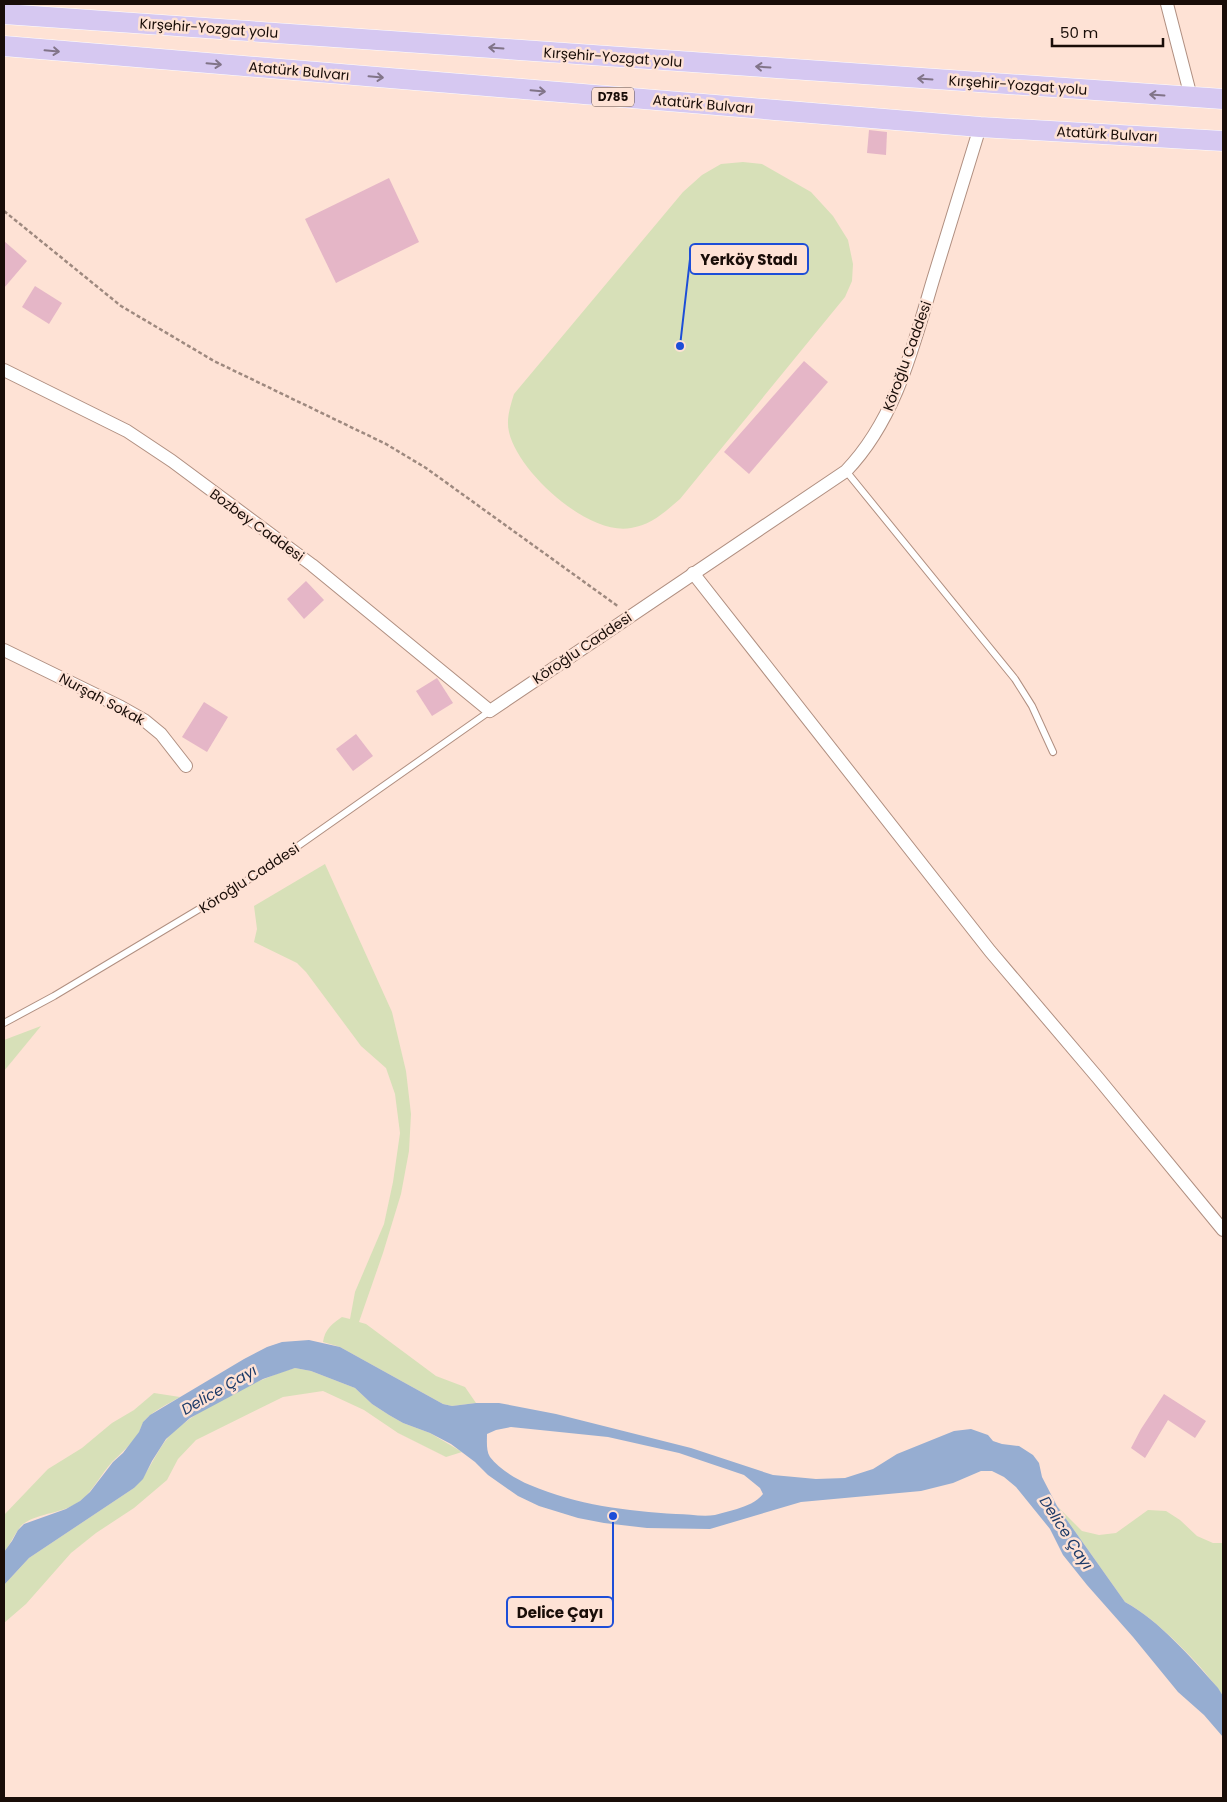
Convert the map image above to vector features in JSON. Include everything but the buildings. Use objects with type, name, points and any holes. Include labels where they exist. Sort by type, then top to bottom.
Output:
[{"type":"main road","name":"Kırşehir-Yozgat yolu","points":[[4,14],[1223,100]]},
{"type":"main road","name":"Atatürk Bulvarı","points":[[4,46],[980,128],[1223,141]]},
{"type":"street","points":[[1167,4],[1190,97]]},
{"type":"street","name":"Köroğlu Caddesi","points":[[490,711],[846,471],[859,457],[878,432],[896,394],[980,128]]},
{"type":"street","name":"Bozbey Caddesi","points":[[4,370],[127,430],[172,461],[312,565],[490,711]]},
{"type":"street","points":[[693,573],[984,943],[1223,1230]]},
{"type":"street","name":"Nurşah Sokak","points":[[4,650],[144,720],[161,734],[186,766]]},
{"type":"lane","points":[[846,471],[1015,679],[1032,706],[1053,752]]},
{"type":"lane","name":"Köroğlu Caddesi","points":[[4,1023],[62,991],[261,872],[490,711]]},
{"type":"path","points":[[4,211],[121,306],[214,362],[386,444],[426,468],[630,616]]},
{"type":"green space","points":[[743,162],[762,164],[811,192],[833,216],[848,240],[853,264],[852,281],[845,297],[680,499],[657,517],[645,524],[631,528],[614,528],[595,522],[576,512],[557,498],[540,482],[515,448],[508,427],[509,413],[514,394],[683,192],[702,175],[721,164]]},
{"type":"green space","points":[[325,864],[392,1012],[406,1071],[411,1114],[409,1151],[401,1194],[359,1322],[366,1324],[436,1376],[465,1387],[476,1403],[452,1406],[443,1404],[340,1347],[323,1342],[327,1330],[332,1325],[342,1317],[350,1319],[355,1292],[384,1224],[393,1182],[400,1133],[395,1094],[386,1068],[361,1046],[306,972],[297,963],[254,942],[257,929],[254,906]]},
{"type":"green space","points":[[41,1026],[4,1071],[4,1040]]},
{"type":"green space","points":[[295,1368],[311,1371],[355,1388],[372,1404],[389,1415],[403,1423],[430,1433],[462,1452],[446,1457],[398,1433],[364,1410],[323,1391],[283,1397],[196,1440],[178,1459],[167,1480],[134,1508],[96,1533],[71,1553],[26,1604],[4,1623],[4,1585],[29,1558],[134,1488],[166,1440],[190,1419],[226,1397],[263,1379]]},
{"type":"green space","points":[[154,1393],[180,1397],[157,1410],[145,1420],[135,1438],[112,1462],[85,1497],[73,1505],[37,1517],[23,1524],[4,1552],[4,1515],[48,1469],[82,1448],[112,1423],[134,1410]]},
{"type":"green space","points":[[1057,1506],[1082,1531],[1099,1535],[1116,1533],[1148,1510],[1166,1511],[1180,1520],[1197,1536],[1213,1543],[1223,1543],[1223,1696],[1204,1671],[1165,1631],[1125,1602]]},
{"type":"water","points":[[309,1340],[340,1347],[443,1404],[452,1406],[499,1403],[556,1414],[691,1448],[773,1475],[816,1479],[845,1478],[873,1469],[897,1454],[954,1431],[971,1429],[988,1435],[993,1441],[1019,1446],[1033,1455],[1039,1463],[1042,1477],[1057,1506],[1125,1602],[1163,1630],[1218,1688],[1223,1696],[1223,1737],[1204,1715],[1178,1692],[1087,1585],[1063,1555],[1050,1529],[1016,1487],[1004,1477],[992,1471],[981,1471],[953,1483],[921,1491],[801,1502],[710,1529],[647,1528],[604,1523],[578,1518],[539,1506],[518,1496],[488,1475],[475,1462],[451,1444],[389,1415],[372,1404],[355,1388],[311,1371],[295,1368],[263,1379],[190,1418],[166,1439],[143,1479],[134,1488],[29,1558],[4,1585],[4,1552],[24,1524],[66,1509],[80,1501],[123,1453],[139,1432],[143,1422],[150,1415],[244,1359],[267,1347],[282,1342]],"holes":[[[511,1427],[608,1437],[679,1453],[744,1475],[760,1488],[763,1494],[744,1507],[710,1516],[658,1513],[602,1506],[565,1498],[519,1480],[503,1470],[490,1457],[487,1446],[487,1434]]]},
{"type":"place","name":"Yerköy Stadı","points":[[680,346]]},
{"type":"place","name":"Delice Çayı","points":[[613,1516]]}]
